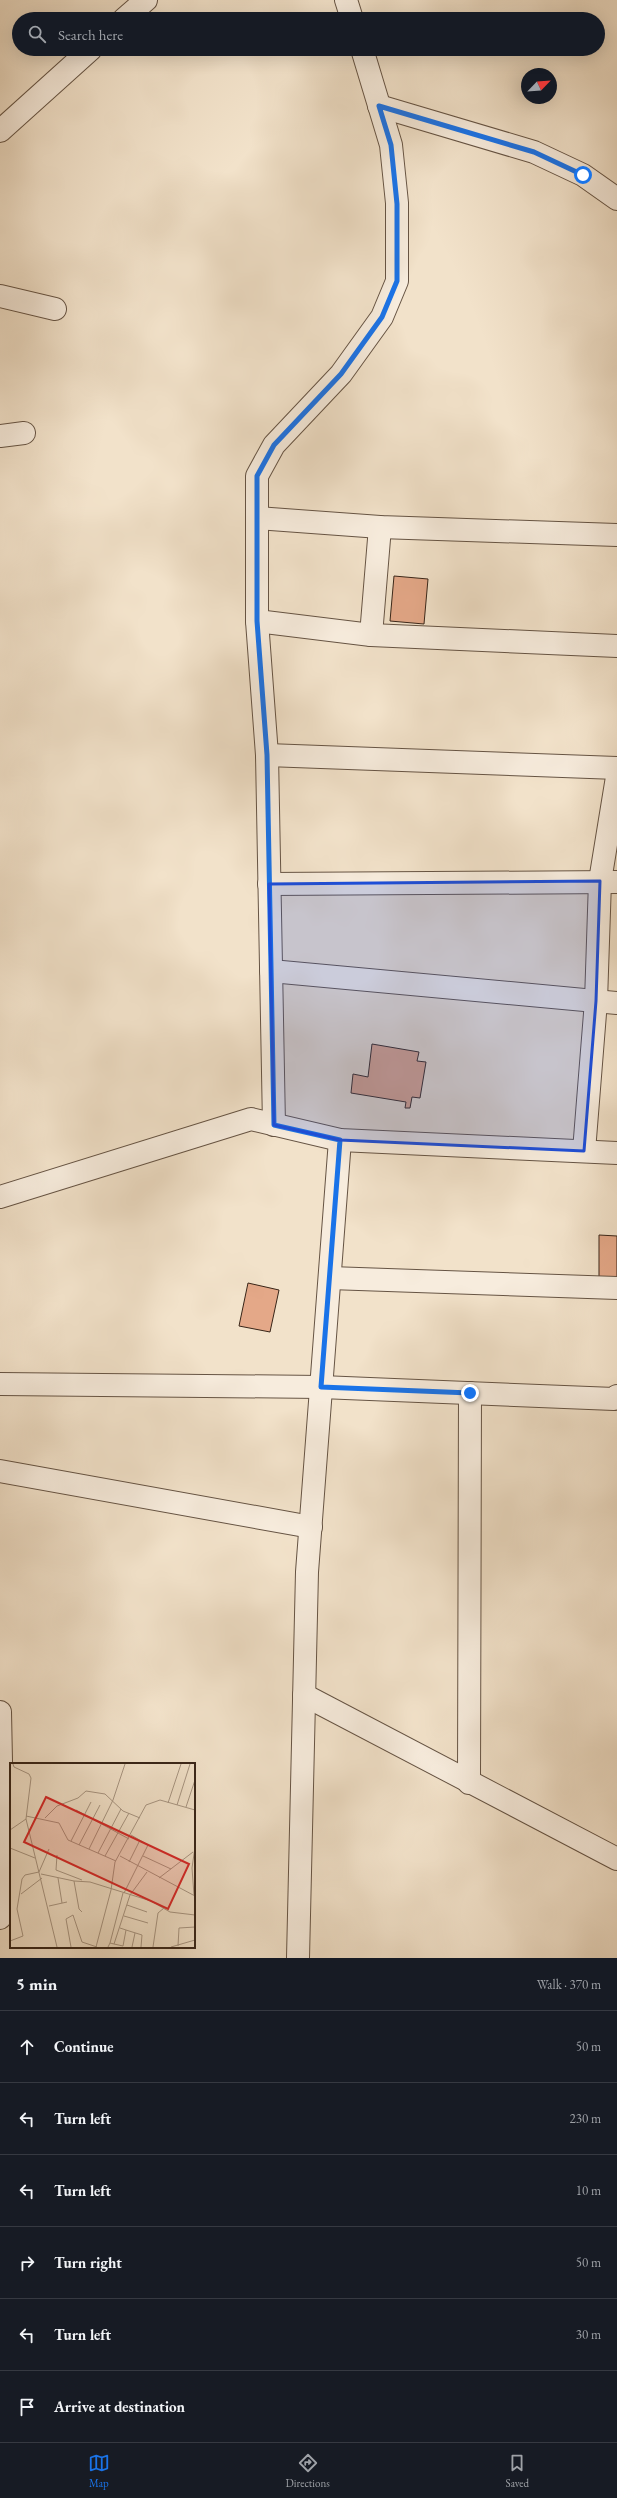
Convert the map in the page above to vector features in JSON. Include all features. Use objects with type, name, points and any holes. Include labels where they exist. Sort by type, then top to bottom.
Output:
[{"type":"street","points":[[132,12],[146,0]]},
{"type":"street","points":[[346,0],[350,12]]},
{"type":"street","points":[[0,131],[83,56]]},
{"type":"street","points":[[274,1125],[267,755],[257,621],[257,476],[274,445],[341,374],[382,317],[397,281],[397,204],[391,145],[364,56]]},
{"type":"street","points":[[379,106],[534,152],[583,175],[617,199]]},
{"type":"street","points":[[0,296],[55,309]]},
{"type":"street","points":[[0,436],[24,433]]},
{"type":"street","points":[[258,518],[380,527],[617,535]]},
{"type":"street","points":[[371,635],[380,527]]},
{"type":"street","points":[[257,621],[371,635],[617,646]]},
{"type":"street","points":[[267,755],[617,768]]},
{"type":"street","points":[[584,1151],[596,1001],[617,777]]},
{"type":"street","points":[[269,884],[608,881]]},
{"type":"street","points":[[271,971],[617,1003]]},
{"type":"street","points":[[0,1198],[251,1120],[340,1140],[617,1153]]},
{"type":"street","points":[[298,1958],[307,1572],[340,1140]]},
{"type":"street","points":[[330,1278],[617,1288]]},
{"type":"street","points":[[0,1384],[321,1387],[614,1399],[617,1396]]},
{"type":"street","points":[[469,1783],[470,1393]]},
{"type":"street","points":[[0,1471],[311,1527]]},
{"type":"street","points":[[304,1695],[469,1783],[617,1859]]},
{"type":"street","points":[[0,1712],[1,1910]]},
{"type":"highlighted area","points":[[600,881],[596,1001],[584,1151],[340,1140],[274,1125],[269,884]]},
{"type":"building","points":[[394,576],[428,579],[424,624],[390,621]]},
{"type":"building","points":[[372,1044],[419,1052],[417,1061],[426,1062],[420,1098],[412,1097],[410,1108],[405,1108],[406,1102],[351,1093],[353,1074],[368,1077]]},
{"type":"building","points":[[599,1235],[617,1236],[617,1279],[599,1279]]},
{"type":"building","points":[[248,1283],[279,1290],[270,1332],[239,1326]]},
{"type":"route","points":[[470,1393],[321,1387],[340,1140],[274,1125],[267,755],[257,621],[257,476],[274,445],[311,408],[341,374],[382,317],[397,281],[397,204],[391,145],[379,106],[534,152],[583,175]]}]
